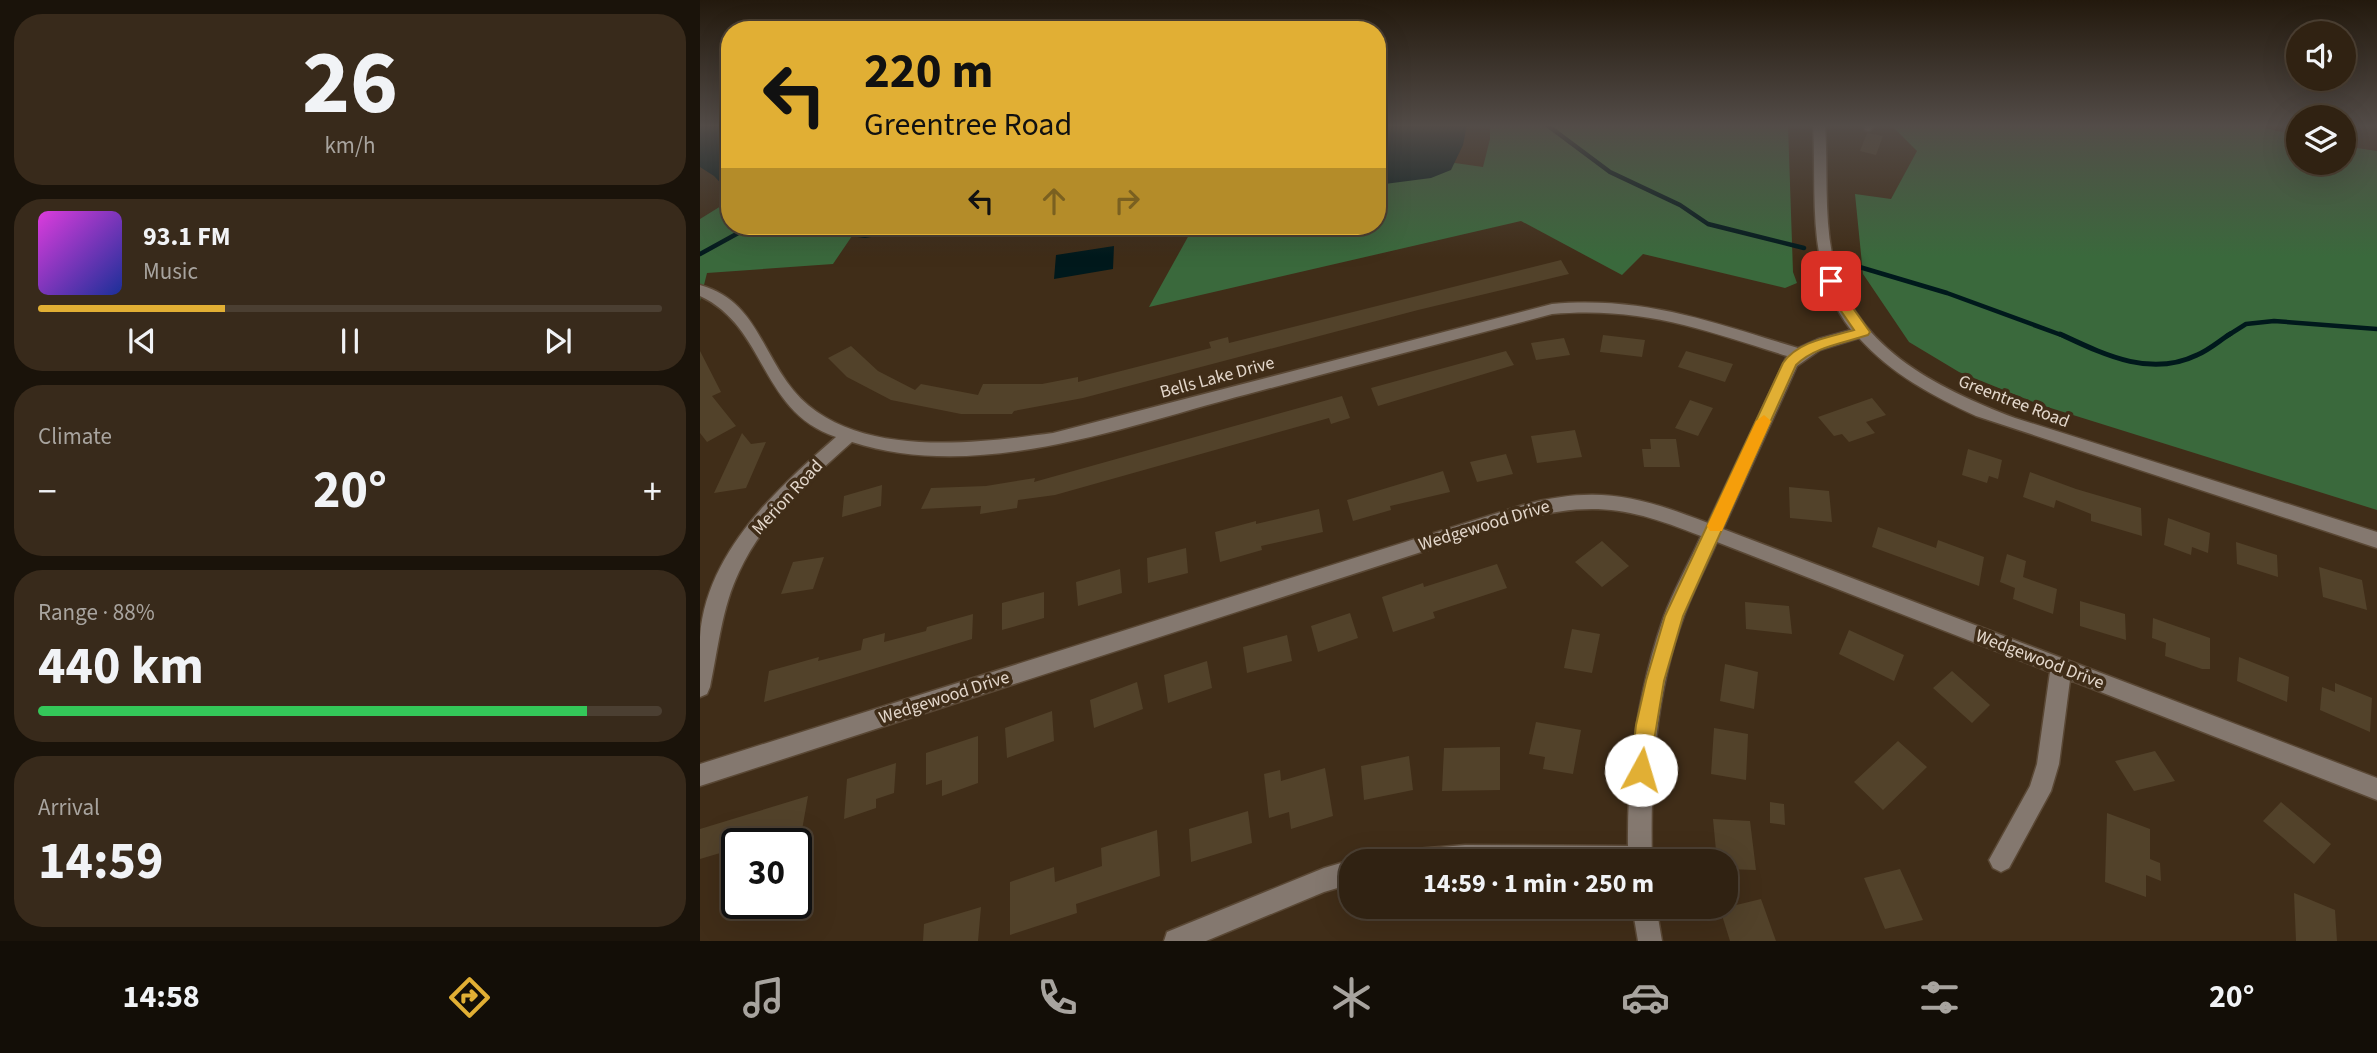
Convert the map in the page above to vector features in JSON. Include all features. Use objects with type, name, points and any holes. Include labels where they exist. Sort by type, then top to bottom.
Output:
[{"type":"street","name":"Greentree Road","points":[[1821,169],[1824,246],[1828,271],[1837,295],[1863,332],[1906,373],[1982,412],[2377,540]]},
{"type":"street","name":"Bells Lake Drive","points":[[700,290],[732,308],[739,315],[791,399],[816,419],[849,435],[944,450],[992,448],[1053,439],[1552,309],[1578,305],[1618,304],[1670,314],[1798,354]]},
{"type":"street","points":[[1640,849],[1641,770],[1646,725],[1655,681],[1674,616],[1790,363],[1798,354],[1863,332]]},
{"type":"street","name":"Merion Road","points":[[700,687],[715,611],[740,551],[776,503],[849,435]]},
{"type":"street","name":"Wedgewood Drive","points":[[700,775],[1545,506],[1587,500],[1628,503],[1713,532],[2377,789]]},
{"type":"street","points":[[2001,860],[2040,791],[2049,764],[2061,667]]},
{"type":"street","points":[[1176,941],[1216,933],[1324,880],[1339,876]]},
{"type":"street","points":[[1646,919],[1650,941]]},
{"type":"green space","points":[[1432,169],[1789,169],[1793,272],[1797,283],[1785,288],[1643,254],[1622,275],[1521,221],[1149,307],[1189,235],[1386,235],[1386,181]]},
{"type":"green space","points":[[1907,169],[2286,169],[2286,175],[2356,175],[2356,169],[2377,169],[2377,510],[2041,405],[1959,372],[1909,342],[1863,274],[1855,194],[1891,199]]},
{"type":"green space","points":[[721,206],[721,235],[852,236],[833,264],[707,273],[700,301],[700,219]]},
{"type":"water","points":[[703,169],[721,169],[721,183]]},
{"type":"water","points":[[1386,169],[1452,169],[1431,178],[1386,184]]},
{"type":"water","points":[[842,235],[884,235],[865,238]]},
{"type":"water","points":[[1114,246],[1113,269],[1054,279],[1056,255]]},
{"type":"building","points":[[1561,260],[1569,274],[1418,310],[1083,398],[1014,411],[1012,414],[961,414],[891,400],[847,377],[828,358],[851,346],[878,371],[915,390],[921,384],[978,395],[983,384],[1042,384],[1078,377],[1078,382],[1211,348],[1209,342],[1228,337],[1229,343]]},
{"type":"building","points":[[1603,335],[1645,340],[1642,357],[1600,352]]},
{"type":"building","points":[[1564,338],[1570,355],[1536,360],[1531,343]]},
{"type":"building","points":[[700,351],[721,392],[712,396],[736,426],[707,442],[700,433]]},
{"type":"building","points":[[1506,351],[1514,365],[1378,406],[1371,388]]},
{"type":"building","points":[[1686,351],[1733,364],[1725,382],[1678,367]]},
{"type":"building","points":[[1342,396],[1350,418],[1331,424],[1329,418],[1055,495],[1018,500],[1017,508],[980,514],[981,506],[921,509],[931,488],[986,486],[1035,478],[1034,482]]},
{"type":"building","points":[[1872,398],[1886,415],[1866,422],[1875,433],[1849,442],[1842,434],[1834,436],[1818,417]]},
{"type":"building","points":[[1690,400],[1713,408],[1698,436],[1675,428]]},
{"type":"building","points":[[1575,430],[1582,457],[1537,463],[1531,436]]},
{"type":"building","points":[[742,433],[751,444],[766,442],[746,488],[714,493]]},
{"type":"building","points":[[1650,439],[1676,439],[1680,467],[1644,467],[1642,449],[1651,449]]},
{"type":"building","points":[[1968,449],[2002,460],[1998,479],[1989,476],[1987,483],[1962,475]]},
{"type":"building","points":[[1506,454],[1513,474],[1477,482],[1470,462]]},
{"type":"building","points":[[1443,471],[1450,492],[1390,506],[1391,510],[1353,521],[1347,500]]},
{"type":"building","points":[[2030,472],[2141,508],[2142,536],[2091,521],[2091,514],[2056,500],[2054,508],[2023,497]]},
{"type":"building","points":[[882,485],[881,506],[842,517],[844,496]]},
{"type":"building","points":[[1789,487],[1829,491],[1832,522],[1790,518]]},
{"type":"building","points":[[1319,509],[1323,532],[1261,546],[1262,550],[1220,562],[1215,532]]},
{"type":"building","points":[[2168,518],[2210,533],[2208,553],[2192,547],[2191,555],[2164,545]]},
{"type":"building","points":[[1878,527],[1936,548],[1938,540],[1984,557],[1979,586],[1872,547]]},
{"type":"building","points":[[1602,541],[1629,566],[1602,587],[1575,562]]},
{"type":"building","points":[[2236,542],[2277,555],[2278,577],[2237,564]]},
{"type":"building","points":[[1186,548],[1188,573],[1148,583],[1147,558]]},
{"type":"building","points":[[2007,554],[2026,561],[2023,577],[2057,589],[2053,614],[2013,599],[2015,588],[2000,582]]},
{"type":"building","points":[[824,557],[813,589],[781,594],[793,562]]},
{"type":"building","points":[[1497,564],[1507,588],[1433,612],[1435,618],[1393,632],[1382,597],[1423,583],[1424,587]]},
{"type":"building","points":[[2319,567],[2362,580],[2367,610],[2323,597]]},
{"type":"building","points":[[1120,569],[1122,593],[1078,606],[1076,582]]},
{"type":"building","points":[[1044,592],[1044,618],[1002,630],[1002,603]]},
{"type":"building","points":[[2080,601],[2125,614],[2126,640],[2080,626]]},
{"type":"building","points":[[1745,602],[1789,606],[1792,634],[1746,629]]},
{"type":"building","points":[[1350,613],[1358,638],[1318,652],[1311,626]]},
{"type":"building","points":[[973,614],[972,639],[764,702],[769,671],[819,657],[818,661],[861,650],[863,639],[885,633],[884,642],[926,631],[927,627]]},
{"type":"building","points":[[2153,618],[2210,638],[2210,669],[2202,669],[2165,656],[2166,643],[2152,638]]},
{"type":"building","points":[[1572,629],[1600,634],[1592,673],[1564,668]]},
{"type":"building","points":[[1849,630],[1904,655],[1894,681],[1839,654]]},
{"type":"building","points":[[1287,635],[1292,661],[1247,673],[1243,647]]},
{"type":"building","points":[[2239,657],[2289,677],[2287,702],[2237,681]]},
{"type":"building","points":[[1207,661],[1212,688],[1168,703],[1164,675]]},
{"type":"building","points":[[1725,664],[1758,672],[1754,709],[1720,701]]},
{"type":"building","points":[[1952,671],[1990,705],[1972,723],[1933,688]]},
{"type":"building","points":[[1137,682],[1143,709],[1094,728],[1090,700]]},
{"type":"building","points":[[2335,683],[2372,698],[2370,732],[2320,710],[2322,687],[2335,692]]},
{"type":"building","points":[[1052,711],[1054,741],[1007,758],[1005,728]]},
{"type":"building","points":[[1536,722],[1581,730],[1573,774],[1543,769],[1545,757],[1529,754]]},
{"type":"building","points":[[1714,728],[1748,734],[1746,780],[1711,774]]},
{"type":"building","points":[[978,736],[978,783],[942,796],[942,780],[926,785],[926,753]]},
{"type":"building","points":[[1898,741],[1927,767],[1883,810],[1854,782]]},
{"type":"building","points":[[1500,747],[1500,790],[1442,791],[1444,748]]},
{"type":"building","points":[[2155,751],[2175,781],[2134,791],[2115,761]]},
{"type":"building","points":[[1409,756],[1413,790],[1364,800],[1361,766]]},
{"type":"building","points":[[896,763],[894,793],[876,799],[876,808],[844,819],[847,779]]},
{"type":"building","points":[[1325,768],[1333,816],[1291,829],[1289,812],[1269,818],[1264,774],[1280,770],[1281,781]]},
{"type":"building","points":[[808,796],[802,828],[721,828],[721,853],[700,859],[700,829]]},
{"type":"building","points":[[1770,802],[1784,804],[1785,825],[1770,823]]},
{"type":"building","points":[[2281,802],[2331,844],[2314,864],[2263,821]]},
{"type":"building","points":[[1248,811],[1252,843],[1191,862],[1189,829]]},
{"type":"building","points":[[2107,813],[2150,829],[2150,859],[2160,863],[2161,881],[2146,875],[2146,897],[2105,882]]},
{"type":"building","points":[[1713,819],[1750,821],[1756,870],[1738,869],[1738,849],[1716,849]]},
{"type":"building","points":[[1157,830],[1160,876],[1076,904],[1077,913],[1010,935],[1010,882],[1054,867],[1055,882],[1102,866],[1101,848]]},
{"type":"building","points":[[1900,869],[1923,920],[1885,929],[1864,878]]},
{"type":"building","points":[[2294,893],[2335,910],[2337,941],[2296,941]]},
{"type":"building","points":[[1761,899],[1776,941],[1730,941],[1723,919],[1738,919],[1738,905]]},
{"type":"building","points":[[981,907],[978,941],[923,941],[924,924]]},
{"type":"waterway","points":[[1606,169],[1680,205],[1708,224],[1804,248]]},
{"type":"waterway","points":[[700,254],[735,235]]},
{"type":"waterway","points":[[1846,263],[1947,293],[2064,336]]},
{"type":"waterway","points":[[2228,335],[2246,324],[2274,321],[2377,329]]},
{"type":"waterway","points":[[2060,334],[2093,349],[2144,364],[2179,362],[2210,348],[2228,335]]},
{"type":"slow traffic","points":[[1716,526],[1764,421]]},
{"type":"route","points":[[1641,770],[1655,681],[1674,616],[1790,363],[1798,354],[1813,347],[1863,332],[1848,313],[1831,281]]}]
